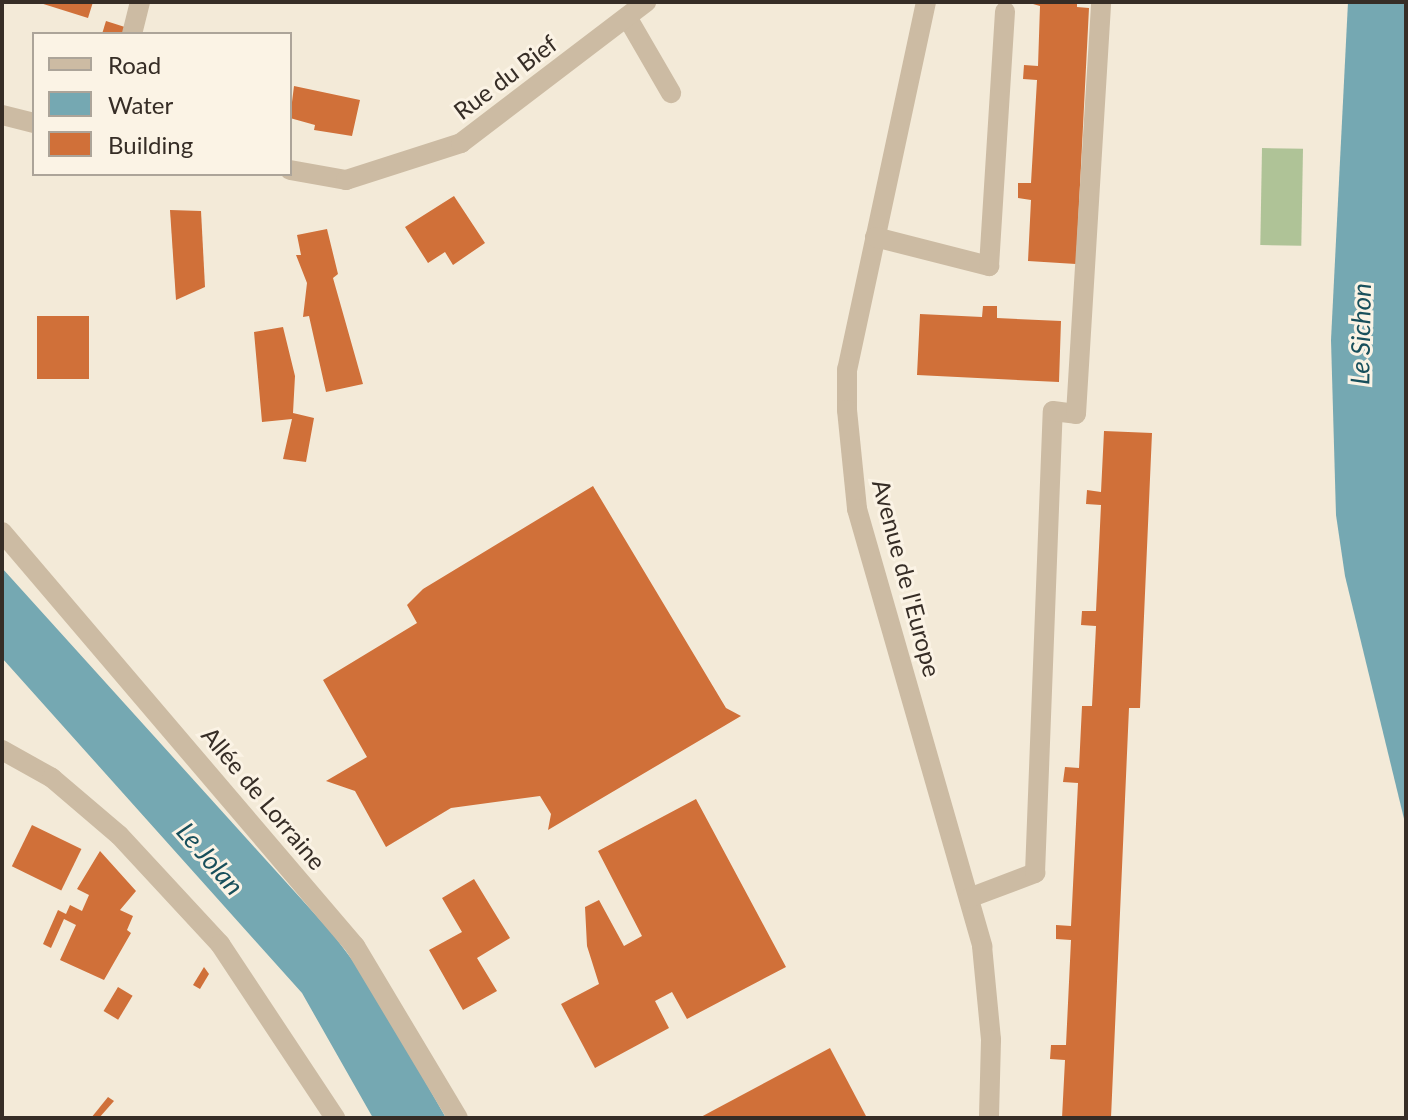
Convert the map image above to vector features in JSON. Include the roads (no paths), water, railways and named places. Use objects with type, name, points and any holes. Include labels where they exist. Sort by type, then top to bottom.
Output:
[{"type":"street","points":[[132,32],[140,2]]},
{"type":"street","name":"Rue du Bief","points":[[292,170],[346,180],[461,143],[646,2]]},
{"type":"street","name":"Avenue de l'Europe","points":[[926,2],[847,369],[857,509],[982,946],[991,1040],[989,1118]]},
{"type":"street","points":[[969,898],[1035,873],[1053,411],[1076,414],[1101,2]]},
{"type":"street","points":[[875,237],[989,266],[1005,12]]},
{"type":"street","points":[[627,17],[671,93]]},
{"type":"street","points":[[2,115],[32,122]]},
{"type":"street","name":"Allée de Lorraine","points":[[2,532],[355,946],[458,1118]]},
{"type":"street","points":[[2,750],[52,778],[119,835],[220,944],[335,1118]]},
{"type":"water","name":"Le Sichon","points":[[1348,2],[1406,2],[1406,827],[1345,576],[1336,515],[1331,340]]},
{"type":"water","name":"Le Jolan","points":[[2,568],[332,933],[368,981],[446,1118],[373,1118],[302,993],[2,658]]}]
